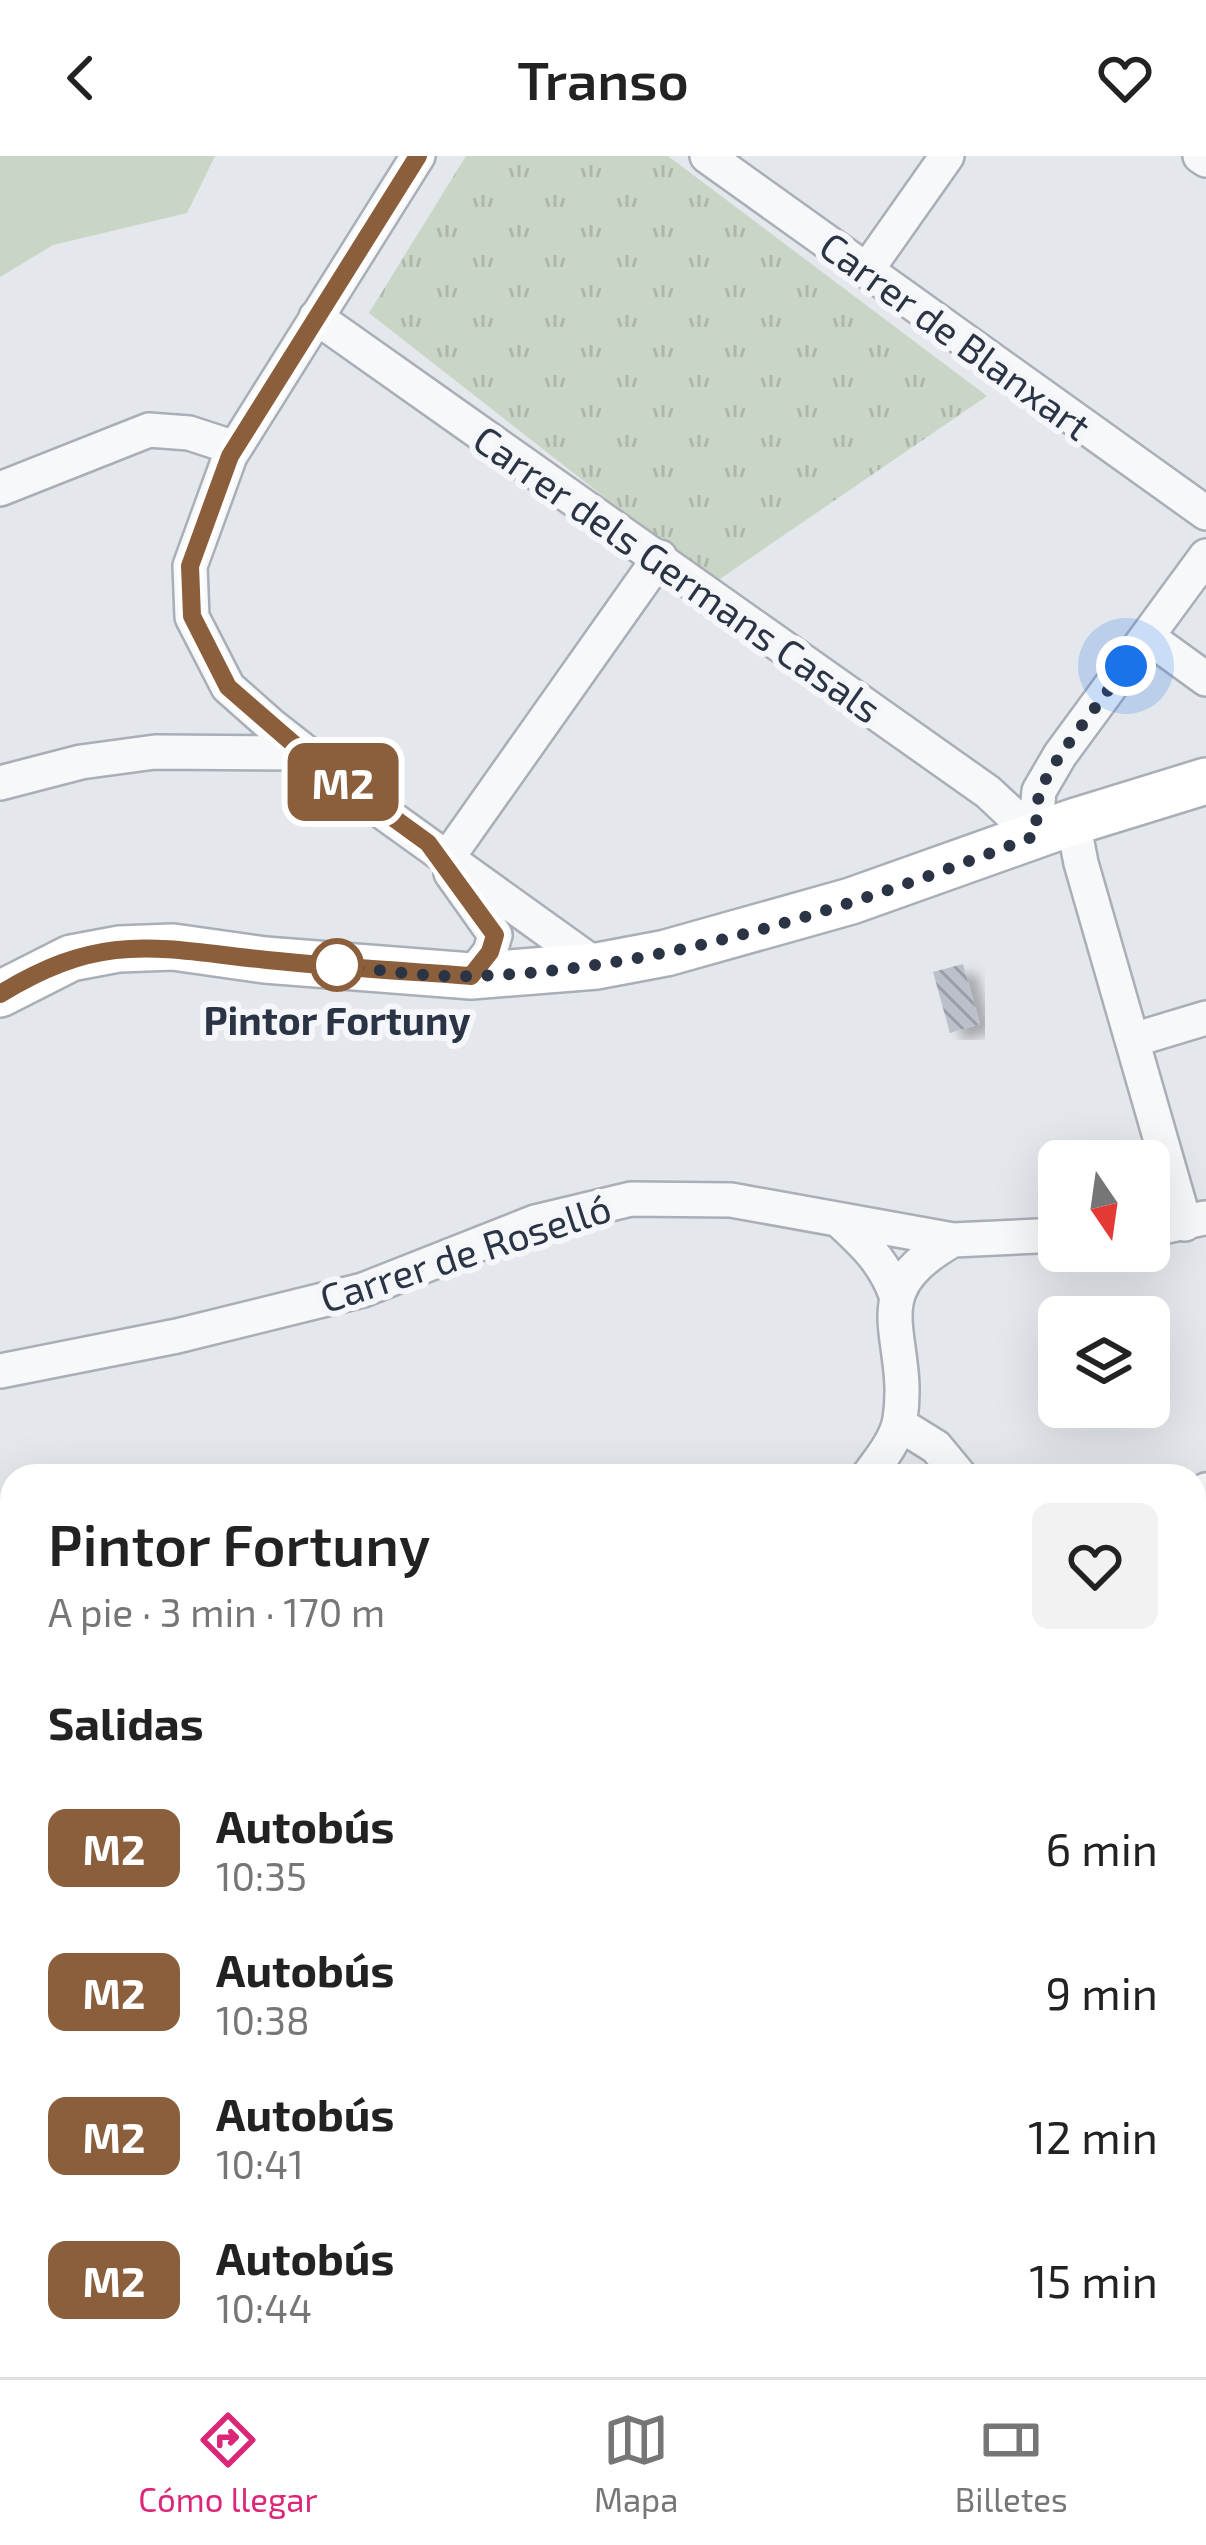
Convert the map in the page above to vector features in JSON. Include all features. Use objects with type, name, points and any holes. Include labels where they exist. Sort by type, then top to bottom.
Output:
[{"type":"street","points":[[418,156],[235,448],[190,566],[192,616],[228,687],[304,753],[597,967]]},
{"type":"street","name":"Carrer de Blanxart","points":[[707,156],[1206,513]]},
{"type":"street","points":[[866,271],[946,156]]},
{"type":"street","name":"Carrer dels Germans Casals","points":[[316,317],[988,792],[1054,829]]},
{"type":"street","points":[[0,489],[149,430],[189,433],[235,448]]},
{"type":"street","points":[[1196,1221],[1132,1040],[1081,863],[1054,829],[1039,791],[1060,755],[1206,556]]},
{"type":"street","points":[[438,850],[660,557]]},
{"type":"street","points":[[1148,637],[1201,676]]},
{"type":"street","points":[[0,782],[81,762],[155,752],[304,753]]},
{"type":"street","points":[[0,994],[71,958],[155,947],[471,976],[597,967],[828,908],[1206,781]]},
{"type":"street","points":[[438,850],[495,935],[490,952],[471,976]]},
{"type":"street","points":[[1132,1040],[1206,1018]]},
{"type":"street","name":"Carrer de Roselló","points":[[0,1371],[177,1336],[363,1290],[536,1222],[632,1198],[730,1200],[953,1240],[1038,1236]]},
{"type":"street","points":[[838,1220],[873,1252],[896,1295]]},
{"type":"street","points":[[875,1464],[899,1424],[902,1378],[893,1318],[896,1295],[922,1257],[953,1240]]},
{"type":"street","points":[[899,1424],[936,1447],[950,1464]]},
{"type":"green space","points":[[0,156],[215,156],[187,213],[53,245],[0,277]]},
{"type":"green space","points":[[466,156],[668,156],[987,396],[714,583],[369,313]]},
{"type":"building","points":[[963,964],[980,1024],[950,1033],[933,972]]},
{"type":"bus line","name":"M2","points":[[0,994],[71,958],[119,949],[173,947],[265,960],[471,976],[490,952],[495,935],[428,843],[304,753],[228,687],[192,616],[190,566],[230,456],[418,156]]},
{"type":"place","name":"Pintor Fortuny","points":[[337,965]]},
{"type":"route","points":[[337,965],[471,976],[597,967],[737,934],[956,866],[1035,836],[1039,791],[1126,666]]}]
